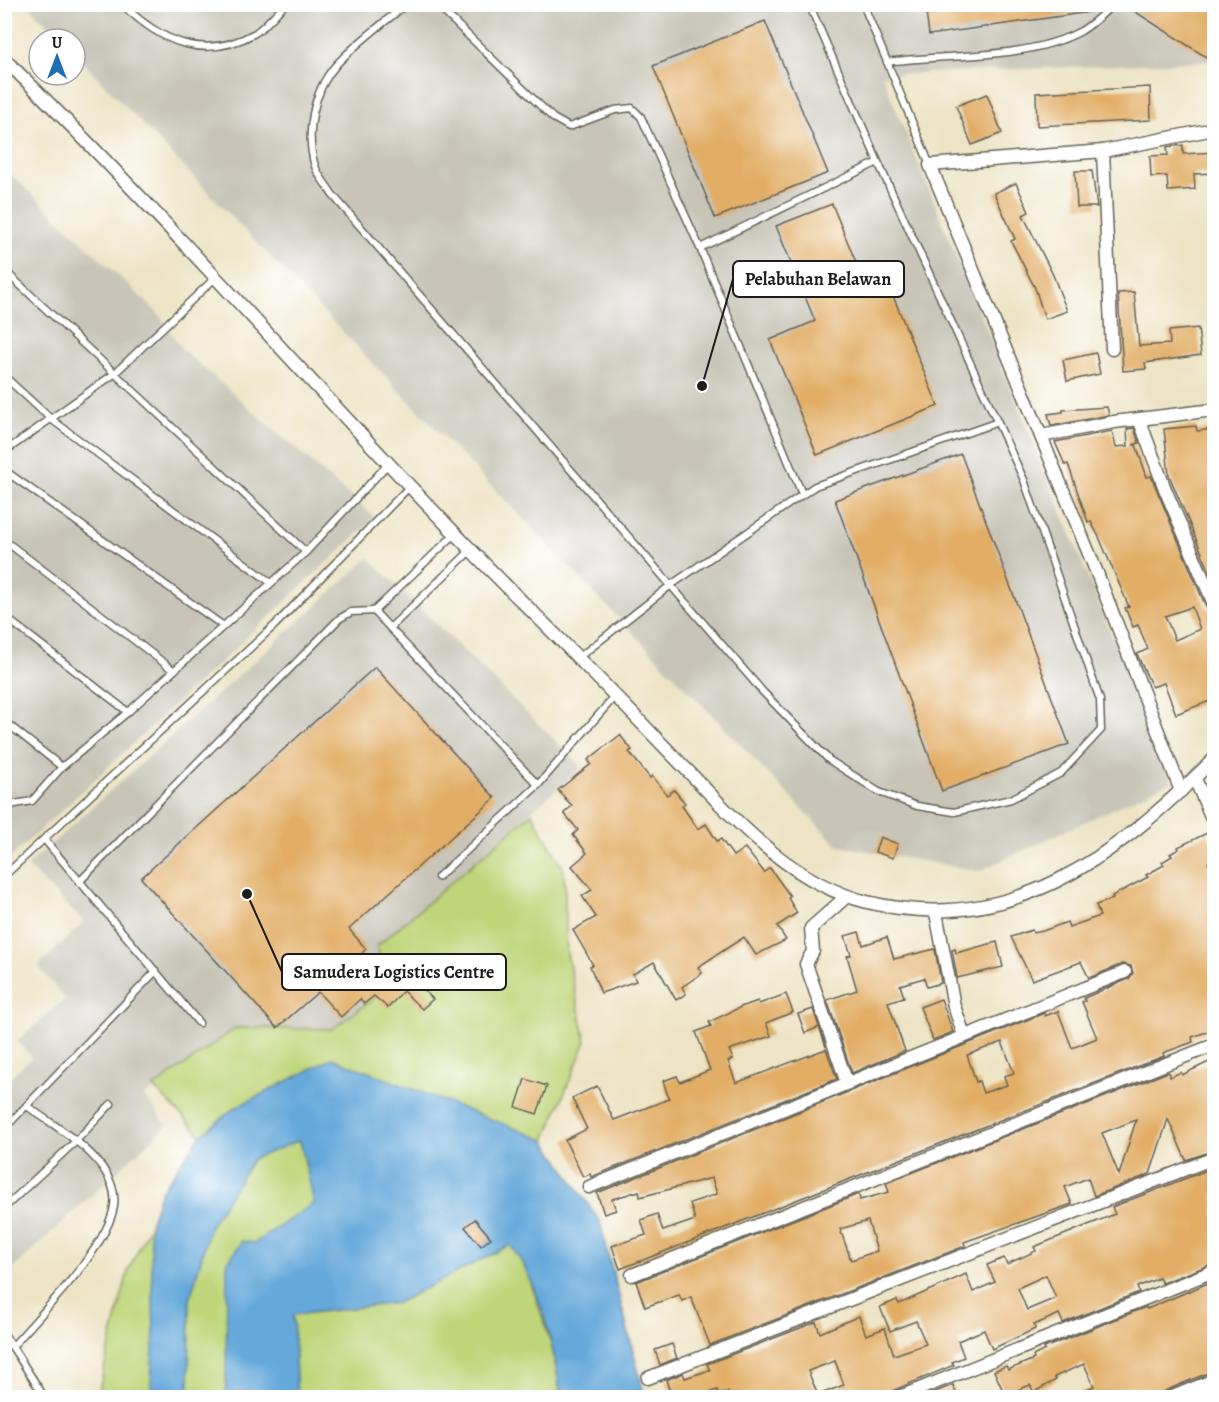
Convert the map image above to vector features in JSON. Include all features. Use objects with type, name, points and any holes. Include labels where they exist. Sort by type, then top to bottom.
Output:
[{"type":"street","points":[[4,59],[98,150],[455,534],[755,841],[813,880],[847,896],[870,903],[936,913],[1015,899],[1075,873],[1135,832],[1215,759]]},
{"type":"street","points":[[1181,791],[1041,436],[930,165],[1103,151],[1215,129]]},
{"type":"street","points":[[1103,151],[1112,349]]},
{"type":"street","points":[[1041,436],[1139,419],[1215,410]]},
{"type":"street","points":[[1139,419],[1165,489],[1215,604]]},
{"type":"street","points":[[1195,779],[1215,823]]},
{"type":"street","points":[[847,896],[811,928],[813,951],[806,964],[847,1083]]},
{"type":"street","points":[[936,913],[954,1006],[964,1035]]},
{"type":"street","points":[[589,1187],[1125,972]]},
{"type":"street","points":[[632,1275],[1215,1045]]},
{"type":"street","points":[[648,1378],[1215,1158]]},
{"type":"street","points":[[897,1398],[1215,1270]]},
{"type":"street","points":[[1170,1398],[1215,1380]]},
{"type":"lane","points":[[122,4],[163,37],[187,46],[218,46],[256,32],[285,4]]},
{"type":"lane","points":[[406,4],[335,66],[318,96],[312,117],[310,143],[316,168],[332,194],[763,692],[829,760],[879,792],[917,806],[954,812],[1011,800],[1061,773],[1087,748],[1101,730],[1100,700],[1024,480],[878,162],[809,4]]},
{"type":"lane","points":[[436,4],[554,118],[569,127],[615,110],[632,108],[641,117],[700,248],[802,494]]},
{"type":"lane","points":[[863,4],[930,165]]},
{"type":"lane","points":[[887,62],[926,56],[992,55],[1052,42],[1081,31],[1113,4]]},
{"type":"lane","points":[[700,248],[878,162]]},
{"type":"lane","points":[[4,270],[306,552]]},
{"type":"lane","points":[[4,452],[114,374],[216,278]]},
{"type":"lane","points":[[4,376],[51,419],[270,582]]},
{"type":"lane","points":[[578,658],[671,585],[815,486],[998,422]]},
{"type":"lane","points":[[4,806],[32,801],[62,767],[128,712],[222,625],[306,552],[390,463]]},
{"type":"lane","points":[[4,470],[222,625]]},
{"type":"lane","points":[[4,876],[275,625],[411,485]]},
{"type":"lane","points":[[80,882],[339,619],[351,612],[374,611],[455,534]]},
{"type":"lane","points":[[4,540],[174,670]]},
{"type":"lane","points":[[390,628],[471,550]]},
{"type":"lane","points":[[374,611],[538,785]]},
{"type":"lane","points":[[4,616],[128,712]]},
{"type":"lane","points":[[438,877],[538,785],[615,696]]},
{"type":"lane","points":[[4,721],[62,767]]},
{"type":"lane","points":[[44,839],[200,1023]]},
{"type":"lane","points":[[4,1129],[156,971]]},
{"type":"lane","points":[[4,1208],[75,1142],[111,1104]]},
{"type":"lane","points":[[12,1347],[95,1249],[111,1220],[115,1203],[113,1186],[101,1166],[75,1142],[27,1106]]},
{"type":"lane","points":[[4,1334],[45,1398]]},
{"type":"shaded area","points":[[28,5],[1214,5],[1214,61],[882,75],[1172,781],[979,871],[838,846],[87,66],[87,27],[49,27]]},
{"type":"shaded area","points":[[5,169],[157,312],[182,349],[375,518],[5,863]]},
{"type":"shaded area","points":[[369,558],[582,767],[377,946],[388,988],[332,1029],[236,1028],[144,1096],[167,1125],[5,1276],[5,1082],[32,1057],[17,1041],[65,999],[38,966],[84,922],[27,866]]},
{"type":"green space","points":[[532,813],[564,870],[567,954],[586,1041],[545,1140],[524,1263],[554,1352],[561,1397],[97,1398],[128,1271],[150,1225],[160,1193],[201,1135],[154,1087],[236,1028],[332,1029],[388,988],[377,946]]},
{"type":"water","points":[[332,1058],[545,1140],[600,1222],[645,1397],[561,1397],[550,1338],[538,1298],[530,1278],[510,1245],[397,1303],[293,1315],[297,1397],[226,1397],[227,1263],[242,1241],[254,1243],[314,1203],[300,1140],[253,1159],[210,1226],[190,1300],[189,1397],[150,1398],[154,1331],[150,1225],[160,1193],[201,1135],[233,1109]]},
{"type":"building","points":[[925,4],[1088,4],[1089,12],[929,35]]},
{"type":"building","points":[[1123,4],[1215,4],[1215,56],[1206,57]]},
{"type":"building","points":[[765,21],[828,173],[715,218],[653,66]]},
{"type":"building","points":[[1150,87],[1151,120],[1037,126],[1036,93]]},
{"type":"building","points":[[987,94],[1002,133],[972,145],[956,106]]},
{"type":"building","points":[[1183,145],[1183,154],[1215,152],[1215,173],[1194,174],[1195,189],[1168,191],[1167,176],[1151,177],[1150,156],[1168,155],[1167,147]]},
{"type":"building","points":[[1075,171],[1092,171],[1097,207],[1077,207]]},
{"type":"building","points":[[1016,183],[1029,212],[1023,215],[1053,275],[1067,311],[1045,319],[1035,288],[1011,241],[1015,239],[994,193]]},
{"type":"building","points":[[832,204],[871,299],[891,291],[938,406],[817,455],[770,340],[815,321],[776,226]]},
{"type":"building","points":[[1134,292],[1139,346],[1170,344],[1169,331],[1198,328],[1201,355],[1145,363],[1146,369],[1123,371],[1118,293]]},
{"type":"building","points":[[1096,353],[1100,374],[1067,381],[1063,360]]},
{"type":"building","points":[[1107,407],[1109,415],[1051,426],[1048,414],[1063,412],[1063,410]]},
{"type":"building","points":[[1196,426],[1197,431],[1215,429],[1215,584],[1169,475],[1164,429]]},
{"type":"building","points":[[1134,428],[1139,443],[1133,445],[1136,445],[1147,477],[1151,476],[1206,607],[1215,612],[1215,699],[1176,714],[1164,683],[1152,687],[1137,654],[1148,649],[1138,625],[1133,627],[1125,608],[1129,607],[1099,537],[1091,522],[1088,522],[1068,464],[1065,465],[1055,442],[1112,431],[1116,447],[1128,446],[1127,429]],"holes":[[[1192,607],[1200,629],[1175,640],[1165,616]]]},
{"type":"building","points":[[961,454],[1069,744],[942,791],[835,500]]},
{"type":"building","points":[[375,667],[495,798],[349,929],[366,949],[362,953],[389,987],[406,968],[418,979],[415,982],[433,999],[422,1009],[403,991],[388,1008],[374,996],[364,1004],[360,999],[341,1017],[318,992],[277,1028],[141,878]]},
{"type":"building","points":[[620,735],[632,750],[629,752],[650,778],[652,776],[667,795],[674,790],[685,803],[682,806],[698,829],[706,824],[717,841],[721,839],[733,856],[745,848],[764,872],[770,868],[790,896],[788,898],[797,913],[777,926],[786,940],[756,955],[744,937],[698,967],[702,973],[682,987],[686,994],[676,1000],[654,962],[633,974],[636,981],[601,993],[590,966],[593,965],[573,930],[596,917],[582,896],[592,890],[572,866],[587,853],[573,835],[578,830],[564,813],[572,806],[558,790],[591,764],[588,760]]},
{"type":"building","points":[[1207,833],[1215,847],[1215,859],[1208,863],[1215,875],[1215,1029],[1192,1037],[1193,1042],[1163,1053],[1164,1056],[620,1269],[612,1246],[646,1235],[641,1220],[657,1214],[663,1231],[695,1220],[690,1203],[717,1194],[712,1178],[640,1197],[639,1191],[612,1199],[616,1210],[604,1214],[597,1193],[1044,1013],[1045,1016],[1058,1011],[1072,1048],[1097,1038],[1082,1002],[1085,1001],[1084,998],[1129,979],[1133,973],[1131,966],[1122,964],[1089,978],[1081,962],[1032,980],[1011,937],[1032,930],[1033,933],[1043,931],[1067,922],[1069,927],[1100,916],[1096,905],[1113,899],[1112,896],[1148,877],[1146,875],[1164,865],[1162,862],[1172,856],[1170,854],[1179,849],[1178,847]],"holes":[[[1002,1042],[1014,1073],[1004,1076],[1007,1085],[983,1093],[979,1081],[976,1082],[967,1055]]]},
{"type":"building","points":[[880,837],[898,844],[893,858],[875,852]]},
{"type":"building","points":[[859,932],[863,945],[887,937],[894,959],[935,949],[941,983],[927,987],[924,978],[900,985],[904,997],[888,1002],[905,1051],[852,1073],[827,1000],[857,990],[847,956],[851,955],[845,936]]},
{"type":"building","points":[[997,942],[1003,967],[957,978],[952,950],[955,949],[956,953]]},
{"type":"building","points":[[786,994],[793,1012],[766,1023],[771,1036],[729,1050],[733,1059],[728,1061],[736,1083],[826,1049],[837,1079],[591,1177],[590,1174],[583,1177],[565,1140],[587,1129],[572,1098],[597,1086],[614,1120],[669,1099],[663,1081],[677,1076],[680,1082],[710,1070],[696,1032],[711,1026],[709,1022],[743,1006],[758,1001],[759,1004]]},
{"type":"building","points":[[941,999],[953,1032],[933,1040],[920,1007]]},
{"type":"building","points":[[813,1009],[826,1047],[819,1027],[805,1033],[798,1014]]},
{"type":"building","points":[[1215,1059],[1215,1150],[1186,1160],[1168,1119],[1150,1174],[1094,1196],[1088,1178],[1065,1187],[1072,1204],[964,1242],[965,1246],[710,1345],[691,1297],[682,1301],[679,1295],[645,1307],[636,1282],[859,1194],[860,1200],[889,1192],[886,1183],[1168,1072],[1170,1077],[1181,1072],[1182,1075]],"holes":[[[1136,1120],[1119,1175],[1102,1133]],[[868,1221],[877,1251],[851,1260],[840,1229]]]},
{"type":"building","points":[[525,1079],[547,1086],[537,1114],[516,1107]]},
{"type":"building","points":[[1215,1167],[1215,1263],[1162,1283],[1159,1278],[1137,1287],[1139,1292],[1063,1323],[1059,1314],[1034,1325],[1035,1329],[992,1349],[984,1330],[958,1341],[964,1357],[952,1362],[954,1365],[894,1390],[889,1398],[729,1398],[728,1391],[719,1394],[717,1390],[696,1398],[672,1398],[666,1380],[683,1373],[685,1378],[710,1370],[707,1364],[816,1322],[820,1333],[859,1316],[866,1335],[885,1328],[894,1355],[926,1344],[916,1321],[890,1331],[880,1307],[897,1300],[899,1304],[966,1274],[973,1292],[995,1282],[987,1265],[1004,1258],[1007,1264],[1036,1251],[1034,1247],[1115,1214],[1112,1207]],"holes":[[[1046,1275],[1056,1298],[1027,1310],[1018,1288]],[[835,1361],[844,1385],[818,1395],[808,1371]]]},
{"type":"building","points":[[475,1219],[491,1238],[481,1246],[465,1227]]},
{"type":"building","points":[[1215,1280],[1215,1370],[1167,1390],[1159,1395],[1160,1398],[1067,1398],[1094,1386],[1084,1364],[1054,1377],[1056,1380],[1034,1392],[1030,1385],[1005,1395],[994,1371],[1006,1366],[1008,1370],[1034,1359],[1033,1356],[1045,1350],[1044,1348],[1146,1307],[1147,1309]]},
{"type":"building","points":[[672,1344],[677,1358],[660,1365],[655,1350]]},
{"type":"building","points":[[953,1385],[958,1398],[920,1398]]},
{"type":"place","name":"Pelabuhan Belawan","points":[[702,386]]},
{"type":"place","name":"Samudera Logistics Centre","points":[[247,894]]}]
